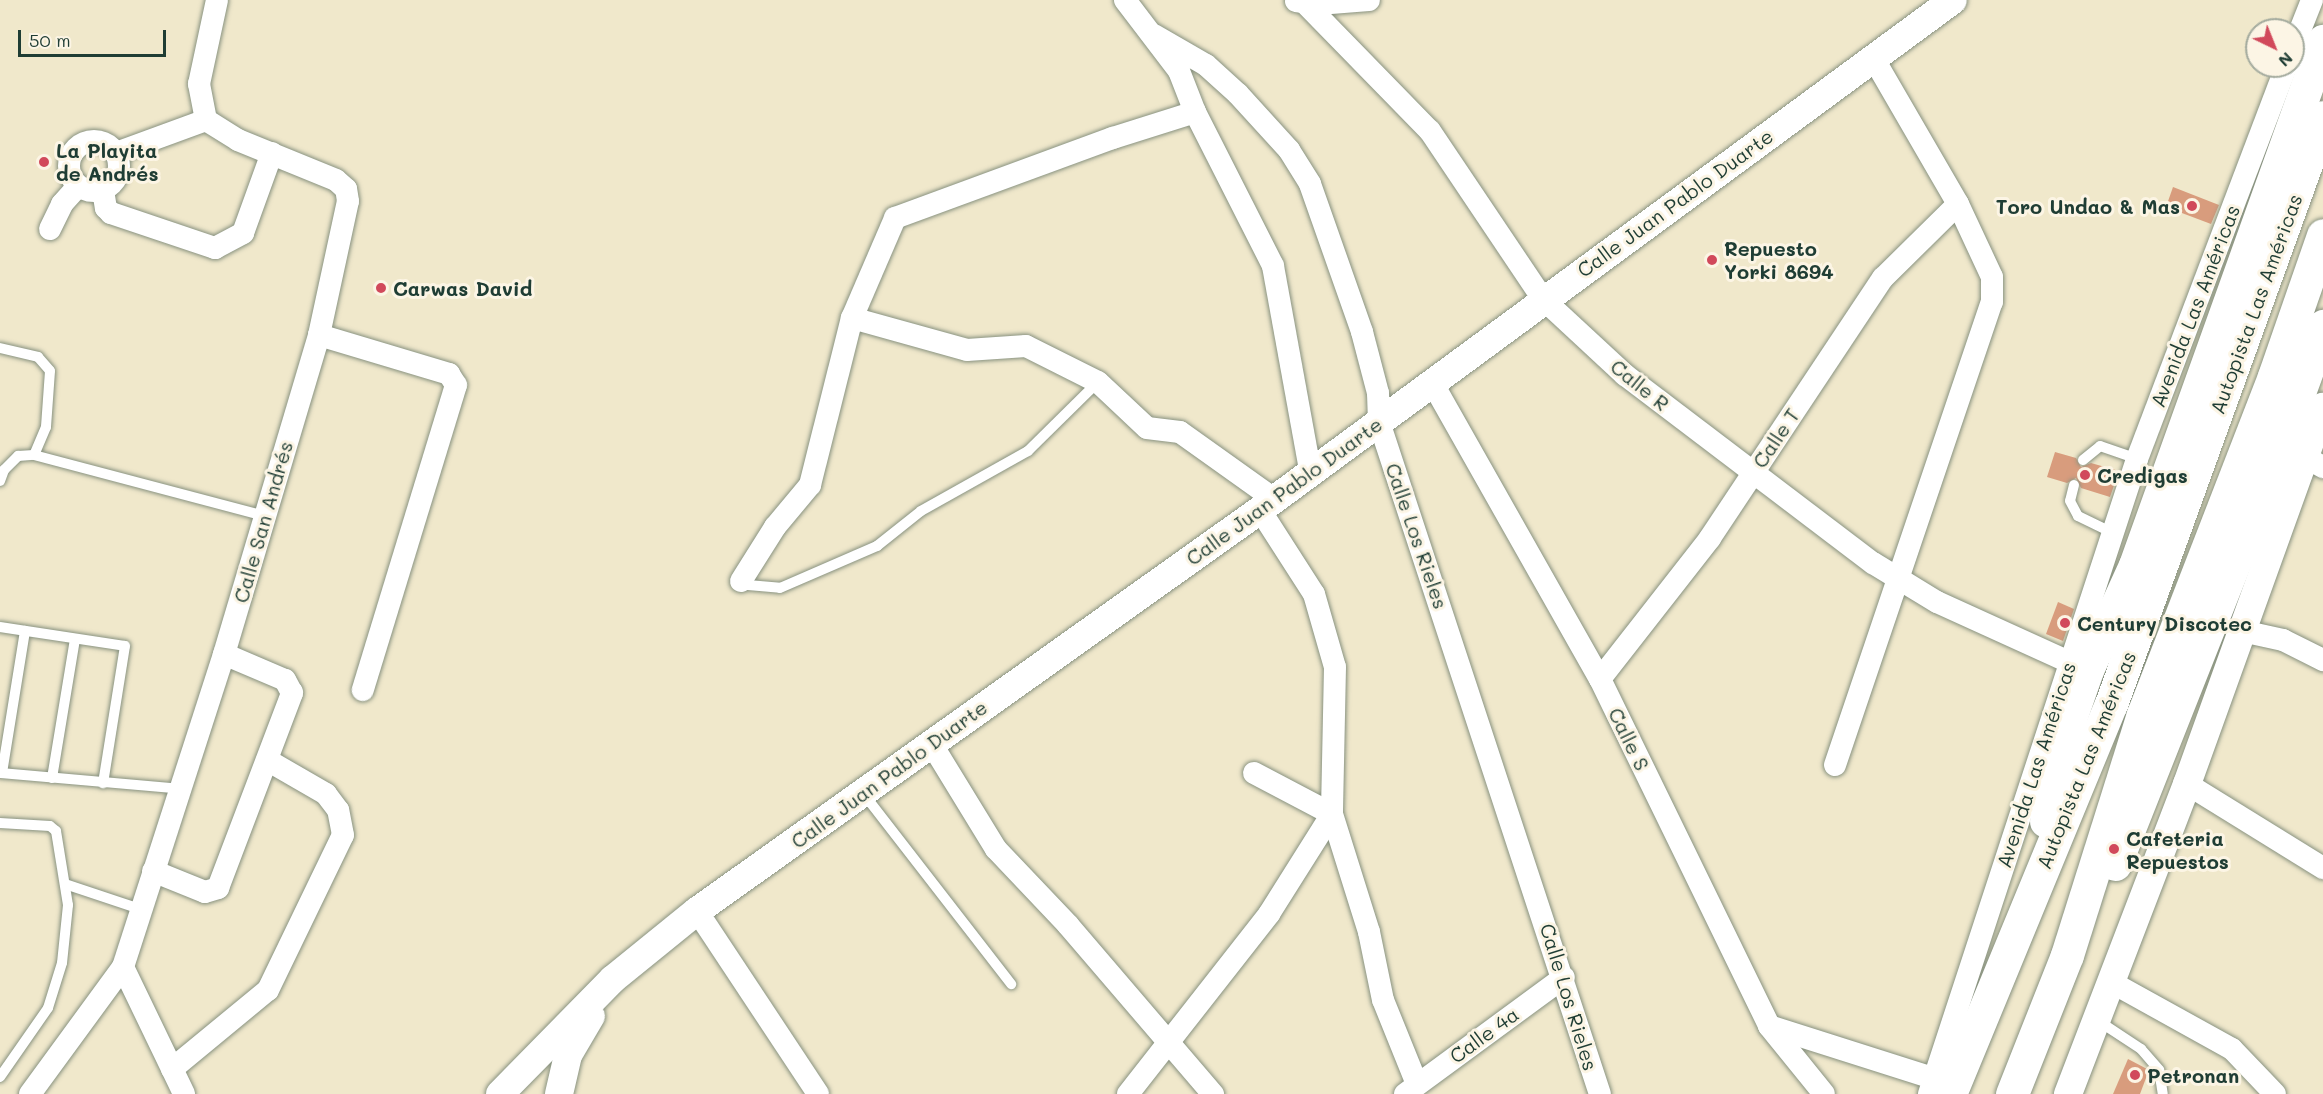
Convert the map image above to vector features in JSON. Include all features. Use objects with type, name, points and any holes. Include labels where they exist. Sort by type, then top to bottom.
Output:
[{"type":"highway","points":[[2036,884],[2066,730],[2087,670],[2135,565],[2323,41]]},
{"type":"highway","name":"Autopista Las Américas","points":[[1942,1088],[2036,884],[2111,704],[2323,117]]},
{"type":"highway","name":"Autopista Las Américas","points":[[2012,1094],[2067,955],[2143,714],[2274,376],[2323,235]]},
{"type":"highway","points":[[2067,955],[2120,854],[2267,481],[2323,326]]},
{"type":"street","points":[[116,153],[206,120],[199,84],[217,0]]},
{"type":"street","points":[[1125,0],[1154,35],[1179,71],[1195,112],[1274,266],[1310,470]]},
{"type":"street","name":"Calle Juan Pablo Duarte","points":[[500,1094],[613,979],[697,911],[1433,384],[1543,299],[1953,0]]},
{"type":"street","points":[[2305,18],[2312,0]]},
{"type":"street","points":[[1298,1],[1354,1],[1347,47]]},
{"type":"street","name":"Calle R","points":[[1298,1],[1430,131],[1543,299],[1625,375],[1896,577],[1937,602],[2069,662]]},
{"type":"street","name":"Calle Los Rieles","points":[[1154,35],[1206,65],[1238,94],[1289,150],[1310,184],[1362,332],[1378,393],[1379,422],[1564,976],[1600,1094]]},
{"type":"street","points":[[1834,765],[1896,577],[1992,302],[1992,277],[1958,204],[1874,59]]},
{"type":"street","name":"Avenida Las Américas","points":[[1942,1088],[2069,662],[2114,534],[2137,459],[2281,78]]},
{"type":"street","points":[[741,581],[775,527],[810,484],[852,318],[890,226],[899,214],[1195,112]]},
{"type":"street","name":"Calle San Andrés","points":[[30,1094],[123,967],[224,654],[319,335],[348,201],[346,189],[336,180],[238,140],[206,120]]},
{"type":"street","points":[[96,141],[116,153],[119,161],[116,178],[103,190],[78,186],[69,171],[75,149],[96,141]]},
{"type":"street","points":[[103,190],[106,208],[111,213],[215,248],[243,233],[272,153]]},
{"type":"street","points":[[50,229],[62,204],[78,186]]},
{"type":"street","name":"Calle T","points":[[1600,679],[1710,538],[1883,278],[1958,204]]},
{"type":"street","points":[[852,318],[966,350],[1026,346],[1098,382],[1147,428],[1180,432],[1267,504],[1314,594],[1335,667],[1332,814],[1369,932],[1383,1000],[1411,1089]]},
{"type":"street","points":[[319,335],[448,374],[456,385],[363,690]]},
{"type":"street","name":"Calle S","points":[[1433,384],[1600,679],[1769,1026],[1824,1094]]},
{"type":"street","points":[[2068,1094],[2187,784],[2242,631],[2314,462],[2323,407]]},
{"type":"street","points":[[2242,631],[2283,640],[2323,660]]},
{"type":"street","points":[[153,871],[205,892],[218,888],[292,693],[291,686],[224,654]]},
{"type":"street","points":[[931,743],[996,849],[1068,925],[1213,1094]]},
{"type":"street","points":[[172,1069],[268,990],[343,835],[339,810],[326,794],[267,760]]},
{"type":"street","points":[[1254,772],[1332,814]]},
{"type":"street","points":[[2187,784],[2323,868]]},
{"type":"street","points":[[1128,1094],[1269,914],[1332,814]]},
{"type":"street","points":[[697,911],[818,1094]]},
{"type":"street","points":[[123,967],[184,1094]]},
{"type":"street","name":"Calle 4a","points":[[1411,1089],[1564,976]]},
{"type":"street","name":"Calle Juan Pablo Duarte","points":[[559,1094],[568,1056],[613,979]]},
{"type":"street","points":[[2110,982],[2232,1049],[2275,1094]]},
{"type":"street","points":[[1769,1026],[1942,1088]]},
{"type":"lane","points":[[0,348],[38,357],[50,371],[46,427],[34,455]]},
{"type":"lane","points":[[741,581],[748,585],[780,588],[877,546],[937,501],[1018,458],[1098,382]]},
{"type":"lane","points":[[2083,460],[2100,446],[2137,459]]},
{"type":"lane","points":[[0,481],[4,470],[18,456],[34,455],[265,516]]},
{"type":"lane","points":[[2074,485],[2070,501],[2078,516],[2114,534]]},
{"type":"lane","points":[[0,627],[125,646],[103,783]]},
{"type":"lane","points":[[25,631],[1,773],[182,789]]},
{"type":"lane","points":[[52,778],[75,639]]},
{"type":"lane","points":[[862,792],[1011,984]]},
{"type":"lane","points":[[0,824],[50,826],[56,831],[68,905],[62,963],[48,1008],[0,1077]]},
{"type":"lane","points":[[65,884],[140,909]]},
{"type":"lane","points":[[2096,1019],[2141,1049],[2159,1070],[2163,1094]]},
{"type":"building","name":"Toro Undao & Mas","points":[[2173,187],[2219,205],[2211,224],[2166,207]]},
{"type":"building","name":"Credigas","points":[[2055,452],[2076,458],[2081,467],[2091,463],[2119,471],[2110,497],[2081,488],[2076,478],[2067,483],[2047,477]]},
{"type":"building","name":"Century Discotec","points":[[2058,602],[2074,609],[2063,641],[2046,634]]},
{"type":"building","points":[[2128,1059],[2149,1070],[2140,1094],[2113,1094]]},
{"type":"place","name":"La Playita de Andrés","points":[[44,162]]},
{"type":"place","name":"Toro Undao & Mas","points":[[2192,206]]},
{"type":"place","name":"Repuesto Yorki 8694","points":[[1712,260]]},
{"type":"place","name":"Carwas David","points":[[381,288]]},
{"type":"place","name":"Credigas","points":[[2085,475]]},
{"type":"place","name":"Century Discotec","points":[[2065,623]]},
{"type":"place","name":"Cafeteria Repuestos","points":[[2114,849]]},
{"type":"place","name":"Petronan","points":[[2135,1075]]}]
